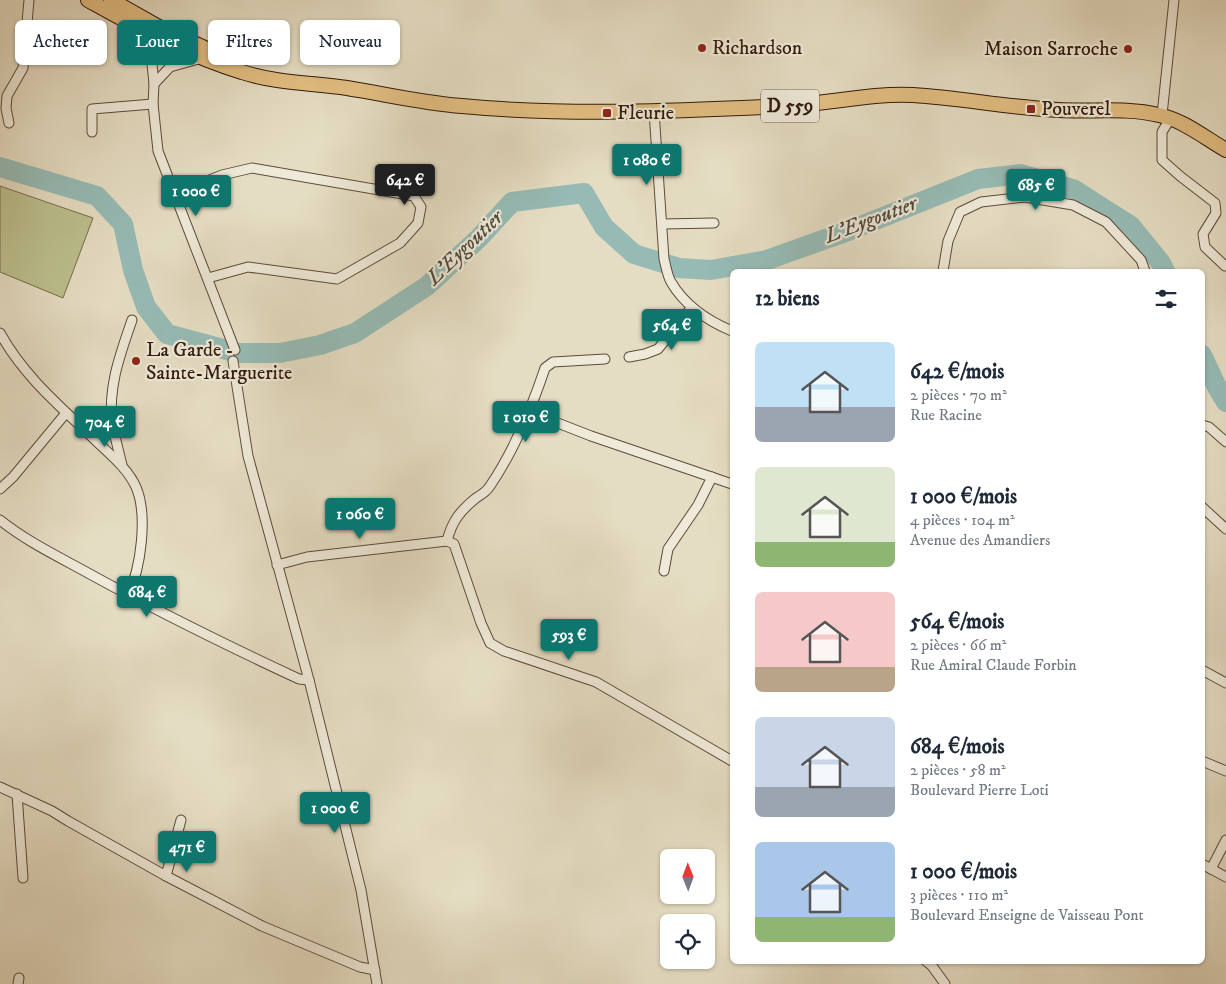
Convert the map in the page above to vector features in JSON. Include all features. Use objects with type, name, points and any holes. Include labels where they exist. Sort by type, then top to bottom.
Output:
[{"type":"main road","name":"D 559","points":[[88,0],[126,20]]},
{"type":"main road","name":"D 559","points":[[111,0],[144,20]]},
{"type":"main road","name":"D 559","points":[[198,48],[247,64],[344,88]]},
{"type":"main road","name":"D 559","points":[[198,54],[204,58],[245,73],[424,102],[465,106],[590,112],[654,111],[789,106],[884,95],[914,95],[1063,111],[1130,111],[1166,117],[1226,150]]},
{"type":"street","points":[[9,123],[6,108],[7,96],[23,68],[29,0]]},
{"type":"street","points":[[1174,0],[1166,117],[1162,132],[1162,160],[1215,203],[1216,213],[1202,234],[1205,247],[1225,266]]},
{"type":"street","points":[[198,60],[204,58]]},
{"type":"street","points":[[152,65],[153,104],[158,151],[235,350]]},
{"type":"street","points":[[154,84],[170,67],[177,65]]},
{"type":"street","points":[[92,132],[92,109],[153,104]]},
{"type":"street","points":[[654,111],[664,259],[670,280],[682,298],[692,307],[715,324],[730,330]]},
{"type":"street","points":[[174,194],[222,175],[252,168],[414,196],[421,207],[418,223],[400,243],[337,279],[248,267],[208,278]]},
{"type":"street","points":[[944,269],[948,240],[960,212],[981,202],[1025,197],[1073,205],[1106,222],[1141,260],[1144,269]]},
{"type":"street","points":[[662,224],[714,223]]},
{"type":"street","points":[[629,357],[658,349],[692,307]]},
{"type":"street","points":[[122,467],[112,424],[110,404],[120,355],[132,320]]},
{"type":"street","points":[[0,333],[18,363],[44,392],[122,467],[135,486],[141,503],[143,524],[135,572],[128,595]]},
{"type":"street","points":[[447,541],[451,527],[463,509],[488,488],[502,466],[545,368],[553,362],[605,359]]},
{"type":"street","points":[[233,362],[248,456],[309,680],[361,890],[377,984]]},
{"type":"street","points":[[527,411],[591,436],[730,483]]},
{"type":"street","points":[[0,489],[13,477],[66,413]]},
{"type":"street","points":[[87,433],[112,424]]},
{"type":"street","points":[[1205,426],[1209,427],[1226,442]]},
{"type":"street","points":[[664,571],[668,549],[698,506],[712,478]]},
{"type":"street","points":[[1205,510],[1226,529]]},
{"type":"street","points":[[0,520],[55,555],[128,595],[299,679],[309,680]]},
{"type":"street","points":[[277,565],[307,558],[447,541],[454,544],[481,623],[490,643],[504,651],[596,682],[730,760]]},
{"type":"street","points":[[1205,672],[1226,683]]},
{"type":"street","points":[[1205,762],[1226,771]]},
{"type":"street","points":[[0,787],[52,811],[68,822],[166,876],[262,926],[360,967],[375,970]]},
{"type":"street","points":[[16,794],[23,878]]},
{"type":"street","points":[[166,876],[182,820]]},
{"type":"street","points":[[1211,869],[1226,840]]},
{"type":"street","points":[[1205,866],[1226,877]]},
{"type":"street","points":[[930,964],[944,984]]},
{"type":"green space","points":[[0,186],[93,218],[63,298],[0,272]]},
{"type":"waterway","name":"L'Eygoutier","points":[[0,167],[97,196],[123,224],[133,270],[146,307],[167,334],[238,353],[280,353],[320,345],[355,333],[427,286],[479,238],[512,202],[584,193],[604,227],[634,254],[679,268],[711,270],[767,260],[848,231],[978,179],[1021,174],[1073,189],[1131,226],[1164,269]]},
{"type":"waterway","name":"L'Eygoutier","points":[[1205,361],[1226,402]]},
{"type":"place","name":"Richardson","points":[[702,48]]},
{"type":"place","name":"Maison Sarroche","points":[[1128,49]]},
{"type":"place","name":"Pouverel","points":[[1031,109]]},
{"type":"place","name":"Fleurie","points":[[607,113]]},
{"type":"place","name":"La Garde - Sainte-Marguerite","points":[[136,361]]}]
